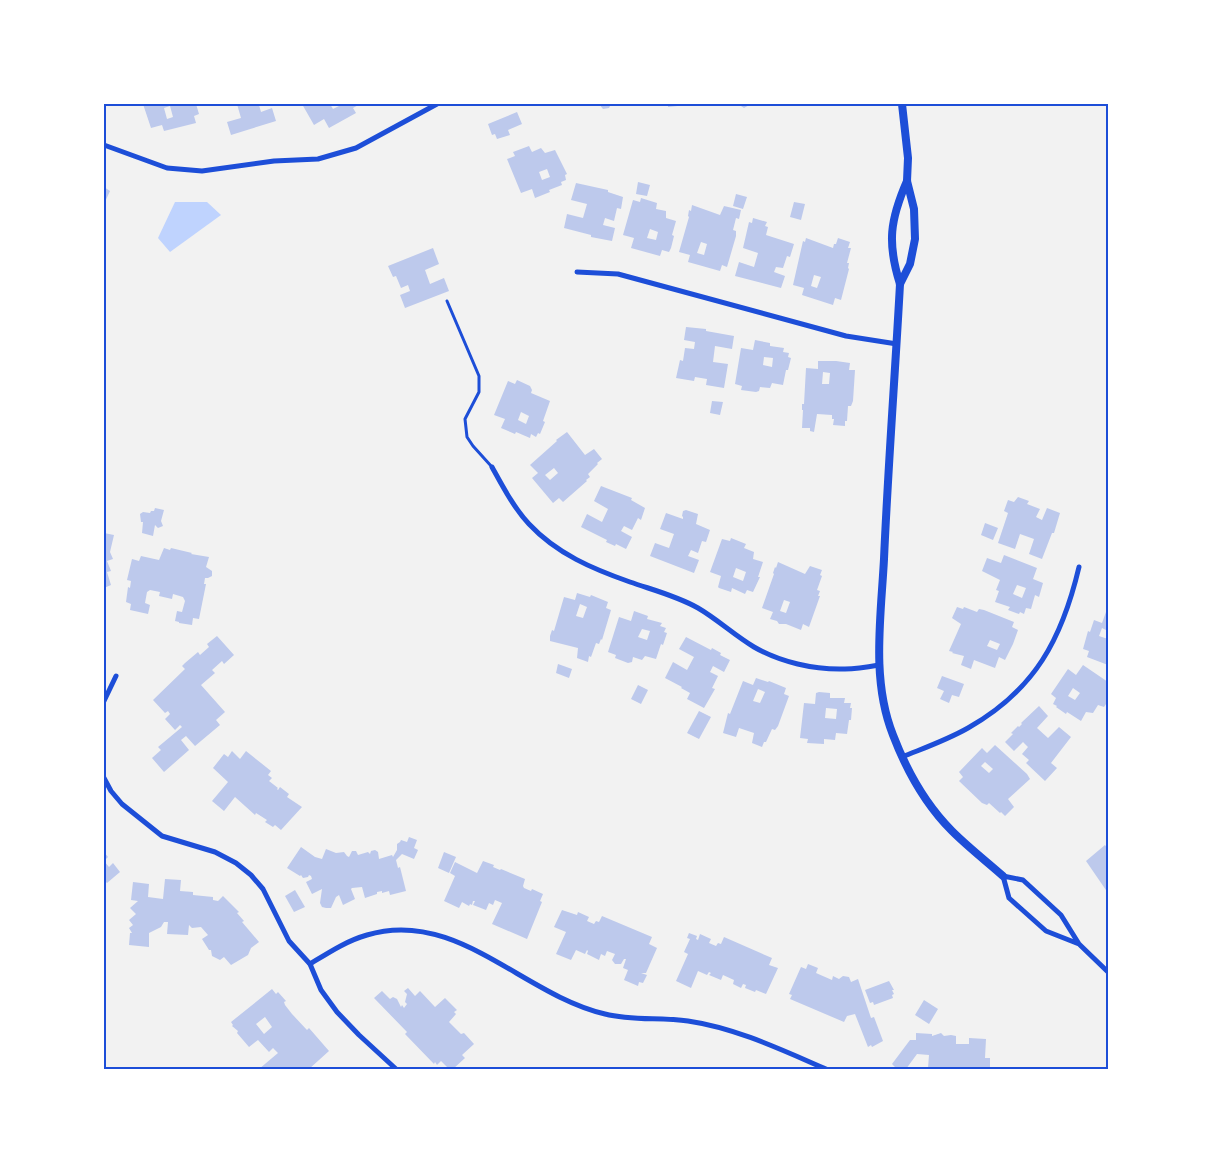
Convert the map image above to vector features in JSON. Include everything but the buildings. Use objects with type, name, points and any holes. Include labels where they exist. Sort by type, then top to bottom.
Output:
[{"type":"street","points":[[104,146],[167,168],[202,172],[274,161],[318,159],[356,148],[437,104]]},
{"type":"street","points":[[900,284],[910,264],[915,240],[914,209],[907,181],[908,158],[902,104]]},
{"type":"street","points":[[907,181],[892,223],[891,243],[894,266],[900,284],[889,456],[879,665],[884,707],[902,757],[934,810],[951,830],[1003,876],[1023,880],[1061,915],[1080,944],[1108,972]]},
{"type":"street","points":[[577,272],[618,274],[846,336],[897,344]]},
{"type":"street","points":[[492,467],[511,500],[529,524],[552,544],[580,562],[607,574],[669,595],[697,608],[754,647],[780,660],[810,666],[844,669],[879,665]]},
{"type":"street","points":[[902,757],[967,729],[982,720],[1010,698],[1032,677],[1048,654],[1061,628],[1072,597],[1079,567]]},
{"type":"street","points":[[104,702],[116,676]]},
{"type":"street","points":[[104,778],[111,791],[122,804],[162,836],[215,852],[236,863],[251,875],[263,889],[289,941],[310,964],[321,990],[337,1012],[396,1069]]},
{"type":"street","points":[[1003,876],[1009,898],[1046,931],[1080,944]]},
{"type":"street","points":[[310,964],[340,945],[368,934],[397,930],[423,931],[446,936],[572,1003],[605,1014],[686,1021],[719,1027],[826,1069]]},
{"type":"lane","points":[[447,301],[479,376],[479,392],[465,419],[467,437],[492,467]]},
{"type":"water","points":[[175,202],[207,202],[221,215],[170,252],[158,238]]}]
